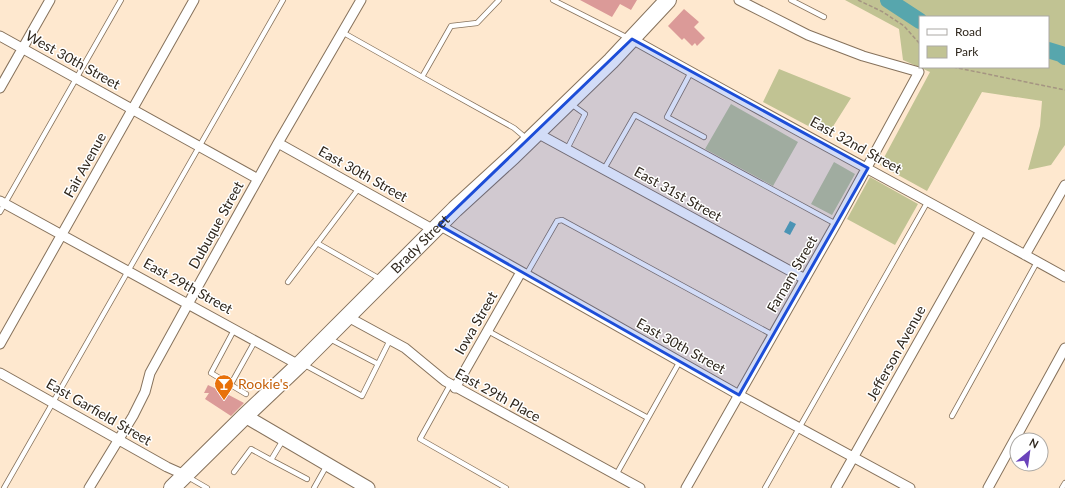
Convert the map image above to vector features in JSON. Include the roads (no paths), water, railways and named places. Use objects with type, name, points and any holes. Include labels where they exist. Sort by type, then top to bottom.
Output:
[{"type":"highway","name":"Brady Street","points":[[172,488],[245,416],[301,364],[436,227],[569,102],[632,39],[668,0]]},
{"type":"street","points":[[0,88],[50,0]]},
{"type":"street","name":"Fair Avenue","points":[[0,344],[194,0]]},
{"type":"street","name":"Dubuque Street","points":[[89,488],[133,416],[145,392],[150,373],[278,143],[361,0]]},
{"type":"street","name":"Farnam Street","points":[[686,488],[868,168],[919,72],[863,56],[829,43],[740,0]]},
{"type":"street","name":"West 30th Street","points":[[0,36],[132,109]]},
{"type":"street","name":"East 32nd Street","points":[[632,39],[1065,277]]},
{"type":"street","points":[[132,109],[258,179]]},
{"type":"street","name":"East 31st Street","points":[[533,136],[567,149],[805,279]]},
{"type":"street","name":"East 30th Street","points":[[278,143],[359,188],[524,273],[799,428],[910,488]]},
{"type":"street","points":[[1025,255],[1065,185]]},
{"type":"street","name":"East 29th Street","points":[[2,205],[61,235],[234,330],[301,364]]},
{"type":"street","name":"Jefferson Avenue","points":[[836,488],[981,231]]},
{"type":"street","name":"Iowa Street","points":[[452,386],[524,273]]},
{"type":"street","name":"East 29th Place","points":[[348,317],[405,348],[452,386],[640,488]]},
{"type":"street","points":[[988,488],[1065,348]]},
{"type":"street","name":"East Garfield Street","points":[[0,372],[118,440],[167,467],[185,475]]},
{"type":"street","points":[[245,416],[368,488]]},
{"type":"lane","points":[[2,205],[121,0]]},
{"type":"lane","points":[[4,488],[283,0]]},
{"type":"lane","points":[[422,77],[451,26],[477,23],[498,0]]},
{"type":"lane","points":[[553,0],[632,39]]},
{"type":"lane","points":[[791,0],[824,17]]},
{"type":"lane","points":[[342,32],[514,128],[533,136]]},
{"type":"lane","points":[[691,72],[667,117],[704,138]]},
{"type":"lane","points":[[567,149],[585,114],[569,102]]},
{"type":"lane","points":[[604,169],[635,115],[836,224]]},
{"type":"lane","points":[[288,282],[359,188]]},
{"type":"lane","points":[[765,488],[928,201]]},
{"type":"lane","points":[[524,273],[557,221],[562,220],[773,335]]},
{"type":"lane","points":[[317,243],[384,281]]},
{"type":"lane","points":[[952,416],[1037,262]]},
{"type":"lane","points":[[234,330],[211,373],[246,394]]},
{"type":"lane","points":[[488,331],[648,418]]},
{"type":"lane","points":[[327,338],[378,364]]},
{"type":"lane","points":[[301,364],[362,396],[390,340]]},
{"type":"lane","points":[[231,384],[255,341]]},
{"type":"lane","points":[[616,475],[680,361]]},
{"type":"lane","points":[[452,386],[420,440],[506,488]]},
{"type":"lane","points":[[271,460],[283,438]]},
{"type":"lane","points":[[234,472],[251,449],[307,480]]},
{"type":"lane","points":[[314,488],[327,464]]},
{"type":"lane","points":[[185,475],[207,488]]},
{"type":"lane","points":[[1062,488],[1065,483]]},
{"type":"water","points":[[790,221],[796,224],[790,235],[784,232]]},
{"type":"waterway","points":[[888,0],[919,20]]},
{"type":"waterway","points":[[1049,50],[1061,54],[1065,57]]},
{"type":"place","name":"Rookie's","points":[[224,401]]}]
